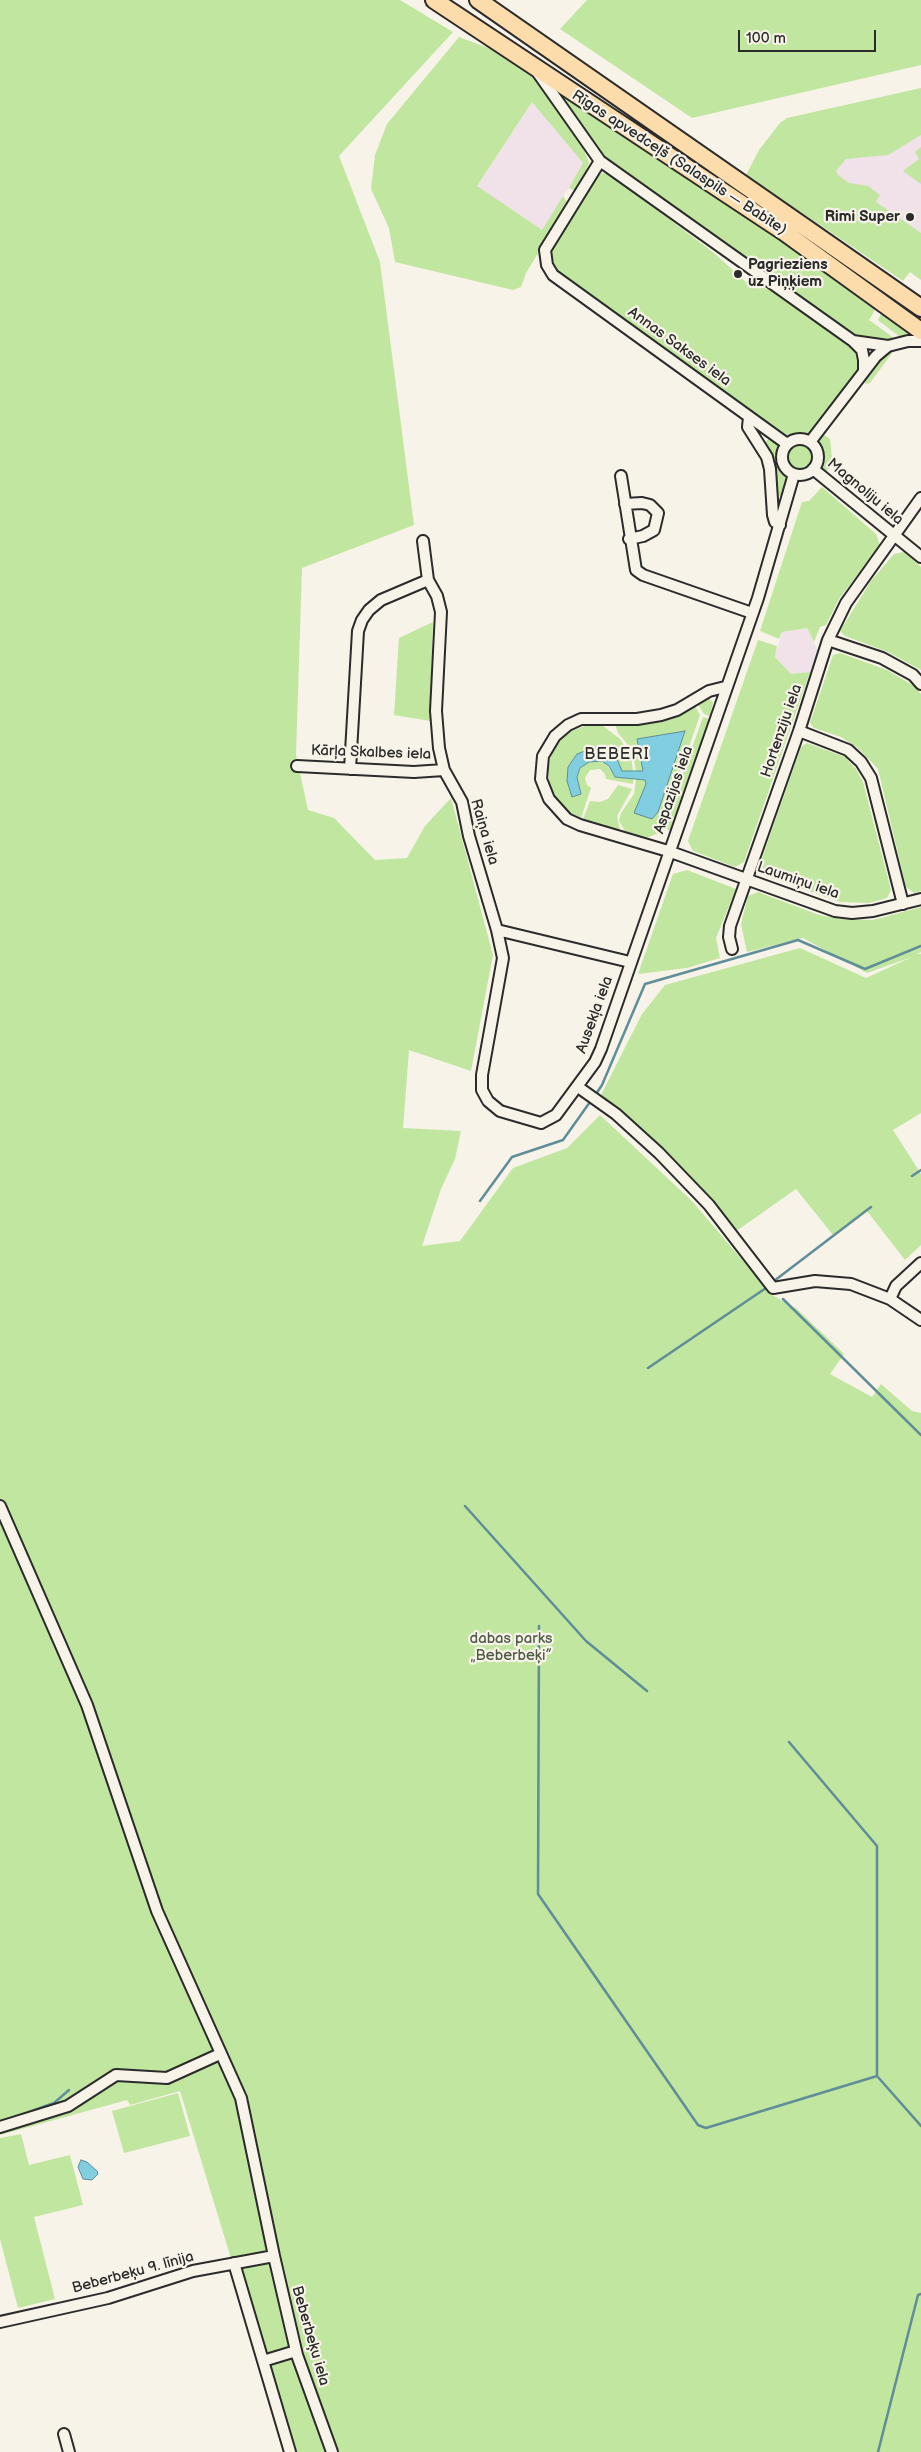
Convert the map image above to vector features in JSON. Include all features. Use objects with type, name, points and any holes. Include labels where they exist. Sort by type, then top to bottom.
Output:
[{"type":"highway","name":"Rīgas apvedceļš (Salaspils — Babīte)","points":[[434,0],[784,232],[921,331]]},
{"type":"highway","name":"Rīgas apvedceļš (Salaspils — Babīte)","points":[[478,0],[921,308]]},
{"type":"street","points":[[534,67],[600,161],[853,341],[862,350],[864,371]]},
{"type":"street","name":"Annas Sakses iela","points":[[600,161],[545,250],[547,265],[553,275],[787,444]]},
{"type":"street","points":[[853,341],[888,346],[921,341]]},
{"type":"street","points":[[810,442],[864,371],[888,346]]},
{"type":"street","points":[[749,417],[748,427],[767,457],[770,469],[773,515],[775,522],[780,525]]},
{"type":"street","points":[[798,438],[810,442],[818,454],[813,468],[801,475],[794,474],[783,464],[782,450],[787,444],[798,438]]},
{"type":"street","name":"Magnoliju iela","points":[[813,468],[921,557]]},
{"type":"street","name":"Aspazijas iela","points":[[725,687],[709,691],[677,710],[661,715],[637,719],[582,719],[568,725],[555,736],[543,756],[541,768],[544,788],[551,803],[566,819],[580,826],[668,851],[752,613],[794,474]]},
{"type":"street","points":[[621,476],[636,570],[643,575],[752,613]]},
{"type":"street","name":"Hortenziju iela","points":[[732,949],[729,937],[730,926],[799,732],[828,640],[846,603],[921,498]]},
{"type":"street","points":[[625,504],[642,503],[650,505],[658,513],[654,530],[630,539]]},
{"type":"street","points":[[350,769],[358,631],[362,620],[369,610],[381,600],[428,580],[423,541]]},
{"type":"street","name":"Raiņa iela","points":[[428,580],[438,596],[442,612],[436,711],[439,748],[444,770],[462,802],[469,836],[497,930]]},
{"type":"street","points":[[828,640],[882,658],[913,675],[921,684]]},
{"type":"street","points":[[799,732],[848,750],[861,762],[871,778],[903,904]]},
{"type":"street","name":"Kārļa Skalbes iela","points":[[297,766],[414,772],[444,770]]},
{"type":"street","name":"Laumiņu iela","points":[[668,851],[835,911],[852,913],[921,899]]},
{"type":"street","name":"Ausekļa iela","points":[[497,930],[503,958],[482,1075],[482,1090],[488,1101],[500,1111],[541,1123],[556,1115],[578,1087],[601,1049],[668,851]]},
{"type":"street","points":[[497,930],[630,962]]},
{"type":"street","points":[[578,1087],[616,1114],[684,1179],[709,1205],[773,1288],[815,1281],[838,1282],[890,1299],[921,1320]]},
{"type":"street","points":[[890,1299],[896,1286],[921,1264]]},
{"type":"street","name":"Beberbeķu iela","points":[[0,1506],[87,1706],[157,1911],[241,2098],[296,2351],[332,2452]]},
{"type":"street","points":[[0,2128],[68,2106],[116,2075],[167,2078],[220,2054]]},
{"type":"street","name":"Beberbeķu 9. līnija","points":[[0,2322],[108,2298],[193,2271],[274,2256]]},
{"type":"street","points":[[234,2263],[290,2452]]},
{"type":"street","points":[[263,2361],[296,2351]]},
{"type":"street","points":[[64,2434],[69,2452]]},
{"type":"shaded area","points":[[533,101],[584,164],[542,230],[476,187]]},
{"type":"shaded area","points":[[921,117],[921,280],[807,196],[839,149]]},
{"type":"shaded area","points":[[807,628],[818,651],[810,672],[791,674],[775,657],[782,632]]},
{"type":"green space","name":"dabas parks „Beberbeķi”","points":[[0,0],[400,0],[453,32],[339,156],[380,262],[414,525],[302,568],[296,755],[308,810],[334,818],[375,860],[407,858],[425,826],[451,798],[493,955],[471,1071],[409,1050],[403,1128],[461,1131],[455,1159],[441,1189],[422,1246],[460,1241],[513,1168],[567,1148],[600,1115],[692,1201],[772,1295],[797,1309],[844,1354],[830,1374],[872,1397],[881,1384],[912,1411],[921,1413],[921,2452],[290,2452],[180,2091],[130,2105],[127,2100],[0,2135]]},
{"type":"green space","points":[[587,0],[921,0],[921,65],[692,118],[560,29]]},
{"type":"green space","points":[[459,37],[491,49],[526,71],[542,87],[581,144],[589,162],[584,178],[576,191],[569,188],[583,163],[532,102],[477,186],[542,230],[563,196],[568,204],[526,273],[521,287],[513,290],[395,262],[389,228],[371,189],[375,155],[387,124]]},
{"type":"green space","points":[[921,88],[921,135],[888,155],[846,159],[836,171],[838,175],[849,183],[868,186],[880,195],[876,202],[921,233],[921,280],[910,272],[903,281],[746,175],[759,150],[780,123],[787,118]]},
{"type":"green space","points":[[562,90],[795,249],[876,308],[869,320],[894,338],[883,341],[856,336],[844,330],[609,162],[597,149],[558,94]]},
{"type":"green space","points":[[921,147],[921,184],[903,171],[919,159],[915,152]]},
{"type":"green space","points":[[602,173],[609,174],[714,253],[748,284],[752,283],[769,290],[856,350],[859,367],[810,434],[786,435],[560,276],[554,269],[552,247],[596,177]]},
{"type":"green space","points":[[882,312],[908,331],[906,336],[900,337],[878,320]]},
{"type":"green space","points":[[895,349],[870,383],[866,384],[862,380],[881,356]]},
{"type":"green space","points":[[823,434],[830,439],[832,459],[826,474],[821,467],[824,455],[818,442]]},
{"type":"green space","points":[[771,437],[777,443],[777,461],[781,473],[788,481],[783,496],[775,495],[777,491],[776,470],[770,452],[763,444]]},
{"type":"green space","points":[[800,443],[810,447],[814,457],[810,467],[800,471],[790,467],[786,457],[790,447]]},
{"type":"green space","points":[[822,487],[876,534],[880,545],[839,599],[826,625],[820,627],[814,642],[807,628],[782,632],[779,639],[760,631],[802,502],[809,501]]},
{"type":"green space","points":[[904,552],[921,567],[921,670],[888,652],[845,636],[840,631],[871,581],[894,554]]},
{"type":"green space","points":[[433,622],[430,721],[394,715],[399,638]]},
{"type":"green space","points":[[758,640],[777,646],[775,657],[791,674],[810,672],[744,862],[735,867],[693,851],[688,841]]},
{"type":"green space","points":[[840,653],[887,670],[914,686],[921,694],[921,891],[914,893],[906,887],[878,769],[858,748],[841,737],[814,728],[810,723],[833,655]]},
{"type":"green space","points":[[707,697],[713,702],[710,716],[704,714],[697,703]]},
{"type":"green space","points":[[695,706],[700,715],[659,833],[646,838],[625,831],[619,821],[621,813],[634,794],[636,779],[645,780],[646,784],[685,731],[637,739],[643,771],[636,771],[632,750],[618,733],[615,724],[643,725],[657,722]]},
{"type":"green space","points":[[703,717],[709,719],[670,831],[664,827]]},
{"type":"green space","points":[[590,724],[603,726],[620,739],[631,756],[633,771],[622,771],[617,759],[604,750],[568,767],[581,794],[577,775],[583,765],[593,760],[605,762],[615,777],[633,779],[633,784],[606,779],[605,774],[600,769],[590,770],[585,778],[587,785],[591,788],[581,818],[569,812],[558,802],[549,782],[548,768],[552,752],[561,739],[572,731]]},
{"type":"green space","points":[[807,743],[845,757],[856,769],[863,782],[891,890],[887,898],[869,903],[840,902],[763,875],[758,870],[801,747]]},
{"type":"green space","points":[[618,785],[632,789],[617,816],[620,830],[583,819],[590,801],[600,802],[608,799]]},
{"type":"green space","points":[[687,870],[736,889],[716,938],[720,958],[687,968],[638,974],[673,874]]},
{"type":"green space","points":[[758,892],[819,915],[843,919],[873,920],[921,907],[921,952],[917,954],[921,954],[921,1113],[893,1130],[921,1174],[921,1245],[905,1260],[867,1211],[833,1235],[796,1189],[735,1232],[662,1149],[601,1095],[642,1014],[665,985],[800,948],[866,978],[912,957],[867,973],[803,938],[747,952],[741,924],[748,896]]},
{"type":"green space","points":[[178,2093],[190,2136],[124,2153],[112,2111]]},
{"type":"green space","points":[[21,2134],[29,2165],[70,2155],[83,2205],[34,2217],[55,2299],[18,2308],[0,2239],[0,2138]]},
{"type":"water","points":[[685,731],[658,812],[652,819],[634,813],[646,784],[645,780],[615,777],[609,766],[602,761],[589,762],[580,768],[577,777],[581,794],[572,797],[567,781],[568,767],[577,754],[590,749],[604,750],[617,759],[622,771],[643,771],[637,739]]},
{"type":"water","points":[[81,2160],[87,2162],[97,2171],[98,2174],[92,2180],[83,2179],[78,2167]]},
{"type":"waterway","points":[[596,1094],[602,1085],[645,984],[798,940],[865,969],[921,946]]},
{"type":"waterway","points":[[480,1201],[512,1157],[563,1140],[590,1102]]},
{"type":"waterway","points":[[912,1176],[921,1170]]},
{"type":"waterway","points":[[774,1281],[871,1207]]},
{"type":"waterway","points":[[648,1368],[766,1288]]},
{"type":"waterway","points":[[783,1299],[921,1435]]},
{"type":"waterway","points":[[465,1506],[586,1641],[647,1691]]},
{"type":"waterway","points":[[539,1626],[538,1894],[698,2125],[706,2128],[877,2076]]},
{"type":"waterway","points":[[789,1742],[877,1846],[877,2076],[921,2126]]},
{"type":"waterway","points":[[15,2117],[54,2103],[69,2090]]},
{"type":"waterway","points":[[878,2452],[918,2295],[921,2294]]},
{"type":"place","name":"Rimi Super","points":[[910,217]]},
{"type":"place","name":"Pagrieziens uz Piņķiem","points":[[738,274]]},
{"type":"district","name":"BEBERI","points":[[617,755]]}]
